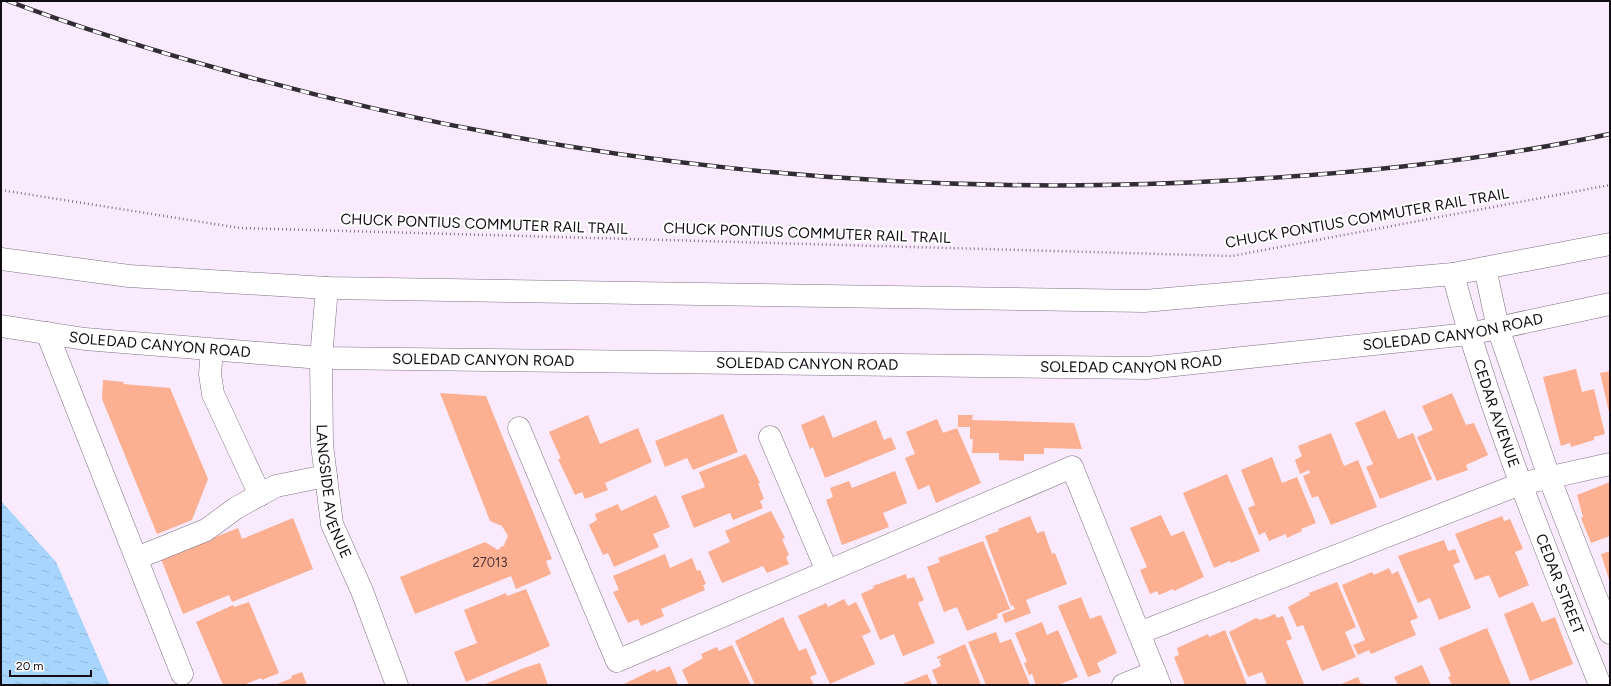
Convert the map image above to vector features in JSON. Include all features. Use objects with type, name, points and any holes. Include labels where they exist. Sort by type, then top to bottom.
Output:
[{"type":"main road","points":[[1,259],[129,276],[327,288],[1144,301],[1453,274],[1610,244]]},
{"type":"main road","name":"CEDAR AVENUE","points":[[1485,268],[1498,328],[1550,477]]},
{"type":"main road","name":"CEDAR AVENUE","points":[[1453,274],[1469,334],[1520,484]]},
{"type":"main road","name":"LANGSIDE AVENUE","points":[[327,288],[321,358],[322,445],[332,524],[362,591],[397,685]]},
{"type":"main road","name":"SOLEDAD CANYON ROAD","points":[[1,326],[85,339],[321,358],[1147,368],[1469,334],[1610,304]]},
{"type":"main road","points":[[47,333],[182,674]]},
{"type":"main road","points":[[212,350],[210,374],[213,394],[260,495]]},
{"type":"main road","points":[[519,428],[617,661],[1072,467],[1158,678],[1123,685]]},
{"type":"main road","points":[[770,437],[827,571]]},
{"type":"main road","points":[[1139,633],[1520,484],[1610,464]]},
{"type":"main road","points":[[137,558],[206,530],[236,508],[276,486],[326,476]]},
{"type":"main road","name":"CEDAR STREET","points":[[1550,477],[1610,633]]},
{"type":"main road","name":"CEDAR STREET","points":[[1520,484],[1600,685]]},
{"type":"path","name":"CHUCK PONTIUS COMMUTER RAIL TRAIL","points":[[1,190],[240,228],[1232,256],[1610,185]]},
{"type":"water","points":[[1,501],[56,562],[110,685],[1,685]]},
{"type":"building","points":[[1576,369],[1582,392],[1594,389],[1605,434],[1594,437],[1594,440],[1571,447],[1570,443],[1561,446],[1543,377]]},
{"type":"building","points":[[1610,371],[1610,412],[1609,412],[1600,373]]},
{"type":"building","points":[[103,380],[124,382],[123,384],[170,388],[208,479],[192,520],[157,534],[102,399]]},
{"type":"building","points":[[440,393],[486,396],[552,559],[546,561],[551,574],[516,589],[511,576],[415,614],[400,577],[485,542],[498,550],[502,546],[505,546],[504,545],[508,536],[502,526],[490,521]]},
{"type":"building","points":[[1452,393],[1466,425],[1474,423],[1488,455],[1466,465],[1468,470],[1437,481],[1417,437],[1433,430],[1422,406]]},
{"type":"building","points":[[1385,410],[1398,439],[1413,433],[1432,479],[1380,499],[1366,467],[1373,464],[1355,423]]},
{"type":"building","points":[[723,414],[738,452],[693,470],[687,458],[665,467],[655,441]]},
{"type":"building","points":[[588,415],[600,444],[638,428],[652,462],[605,483],[608,490],[585,499],[582,492],[575,495],[558,459],[561,459],[549,432]]},
{"type":"building","points":[[824,415],[833,438],[876,420],[884,440],[891,437],[896,449],[825,478],[813,447],[810,449],[801,425]]},
{"type":"building","points":[[958,415],[973,415],[972,420],[1074,423],[1082,449],[1044,448],[1044,454],[1024,454],[1024,461],[999,460],[999,453],[972,453],[973,439],[970,439],[970,427],[958,427]]},
{"type":"building","points":[[937,419],[943,433],[957,428],[981,483],[936,503],[929,485],[918,490],[905,458],[915,454],[906,432]]},
{"type":"building","points":[[1331,433],[1344,466],[1358,460],[1377,507],[1331,525],[1318,496],[1312,498],[1303,476],[1310,473],[1309,470],[1300,474],[1295,460],[1302,456],[1298,446]]},
{"type":"building","points":[[746,454],[760,483],[758,483],[764,499],[760,501],[763,508],[733,520],[730,513],[694,528],[681,496],[705,487],[699,472]]},
{"type":"building","points":[[1272,457],[1282,483],[1297,477],[1316,523],[1301,529],[1302,531],[1287,538],[1286,534],[1269,541],[1265,532],[1259,535],[1248,508],[1255,505],[1241,470]]},
{"type":"building","points":[[895,471],[907,503],[883,513],[889,527],[842,545],[826,500],[833,497],[830,488],[849,481],[852,488]]},
{"type":"building","points":[[1227,474],[1260,551],[1231,563],[1230,561],[1214,568],[1183,493]]},
{"type":"building","points":[[1610,482],[1610,536],[1591,543],[1581,518],[1583,517],[1577,495]]},
{"type":"building","points":[[656,495],[670,527],[653,534],[659,547],[614,567],[608,553],[603,555],[589,525],[597,520],[595,514],[618,504],[621,511]]},
{"type":"building","points":[[771,511],[785,538],[782,539],[789,555],[786,557],[789,564],[767,573],[763,566],[722,583],[708,552],[730,542],[725,531]]},
{"type":"building","points":[[1161,515],[1171,536],[1184,531],[1204,577],[1174,591],[1173,589],[1159,595],[1157,591],[1150,594],[1140,570],[1147,567],[1130,528]]},
{"type":"building","points":[[1030,516],[1037,533],[1044,531],[1052,554],[1055,553],[1067,584],[1026,600],[1031,613],[1005,623],[1002,614],[1015,609],[1013,605],[1011,606],[985,536]]},
{"type":"building","points":[[1502,516],[1504,521],[1510,519],[1523,549],[1515,552],[1529,585],[1499,598],[1489,575],[1475,580],[1455,534]]},
{"type":"building","points":[[293,518],[313,569],[232,602],[229,595],[183,614],[161,559],[238,528],[242,539]]},
{"type":"building","points":[[1444,540],[1448,551],[1455,549],[1460,562],[1453,565],[1471,608],[1439,620],[1430,598],[1418,603],[1398,556]]},
{"type":"building","points":[[983,541],[1010,609],[997,614],[998,618],[967,631],[957,607],[944,612],[927,567],[940,562],[938,558]]},
{"type":"building","points":[[1610,551],[1610,583],[1601,554]]},
{"type":"building","points":[[665,554],[670,568],[692,558],[697,571],[700,570],[706,584],[703,585],[705,590],[661,609],[664,616],[641,626],[638,619],[628,623],[613,592],[619,590],[613,576]]},
{"type":"building","points":[[1389,568],[1392,574],[1398,571],[1418,618],[1410,621],[1416,635],[1371,654],[1369,650],[1358,655],[1353,645],[1365,640],[1342,585],[1372,572],[1374,575]]},
{"type":"building","points":[[906,574],[907,579],[914,577],[924,600],[918,603],[935,643],[903,656],[894,634],[880,640],[861,594],[874,588],[873,586]]},
{"type":"building","points":[[1337,582],[1356,627],[1345,632],[1356,657],[1322,671],[1303,625],[1297,627],[1288,607],[1310,595],[1309,593]]},
{"type":"building","points":[[526,589],[550,646],[466,682],[454,652],[477,643],[464,610],[506,593],[507,596]]},
{"type":"building","points":[[1081,597],[1090,619],[1101,615],[1117,653],[1097,663],[1101,672],[1088,677],[1058,606]]},
{"type":"building","points":[[844,599],[848,606],[856,602],[871,632],[862,636],[875,664],[830,684],[798,616],[826,603],[828,607]]},
{"type":"building","points":[[249,602],[279,673],[262,680],[261,678],[243,685],[223,685],[196,622],[233,605],[234,607]]},
{"type":"building","points":[[1533,602],[1542,622],[1555,617],[1573,664],[1530,681],[1504,614]]},
{"type":"building","points":[[1275,614],[1277,618],[1283,616],[1292,639],[1286,641],[1304,684],[1267,685],[1262,672],[1248,677],[1229,632],[1256,618],[1260,620]]},
{"type":"building","points":[[783,617],[799,651],[806,648],[817,674],[810,677],[814,685],[755,685],[735,641]]},
{"type":"building","points":[[1042,622],[1047,635],[1058,630],[1078,677],[1058,685],[1036,685],[1032,674],[1029,675],[1024,663],[1027,662],[1015,633]]},
{"type":"building","points":[[1487,628],[1511,685],[1452,685],[1448,677],[1451,676],[1439,648]]},
{"type":"building","points":[[1225,630],[1247,685],[1185,685],[1174,657],[1179,655],[1177,648],[1208,634],[1209,637]]},
{"type":"building","points":[[996,632],[1000,643],[1011,639],[1030,685],[986,685],[968,642]]},
{"type":"building","points":[[965,644],[981,685],[938,685],[932,670],[941,666],[939,660],[941,660],[941,658],[938,659],[937,657]]},
{"type":"building","points":[[732,645],[751,685],[689,685],[682,670],[703,658],[701,654],[717,647],[719,651]]},
{"type":"building","points":[[540,663],[548,685],[483,685],[524,668]]},
{"type":"building","points":[[1422,665],[1431,685],[1398,685],[1394,677]]},
{"type":"building","points":[[670,666],[678,685],[622,685],[655,669],[656,672]]},
{"type":"building","points":[[302,672],[307,685],[275,685],[292,678],[291,676]]},
{"type":"building","points":[[927,674],[932,685],[900,685]]},
{"type":"building","points":[[1358,677],[1361,684],[1363,683],[1364,685],[1339,685]]},
{"type":"railway","points":[[8,1],[120,40],[234,73],[357,105],[481,131],[606,152],[731,168],[858,179],[984,185],[1111,185],[1237,180],[1331,174],[1425,164],[1518,151],[1610,134]]}]
